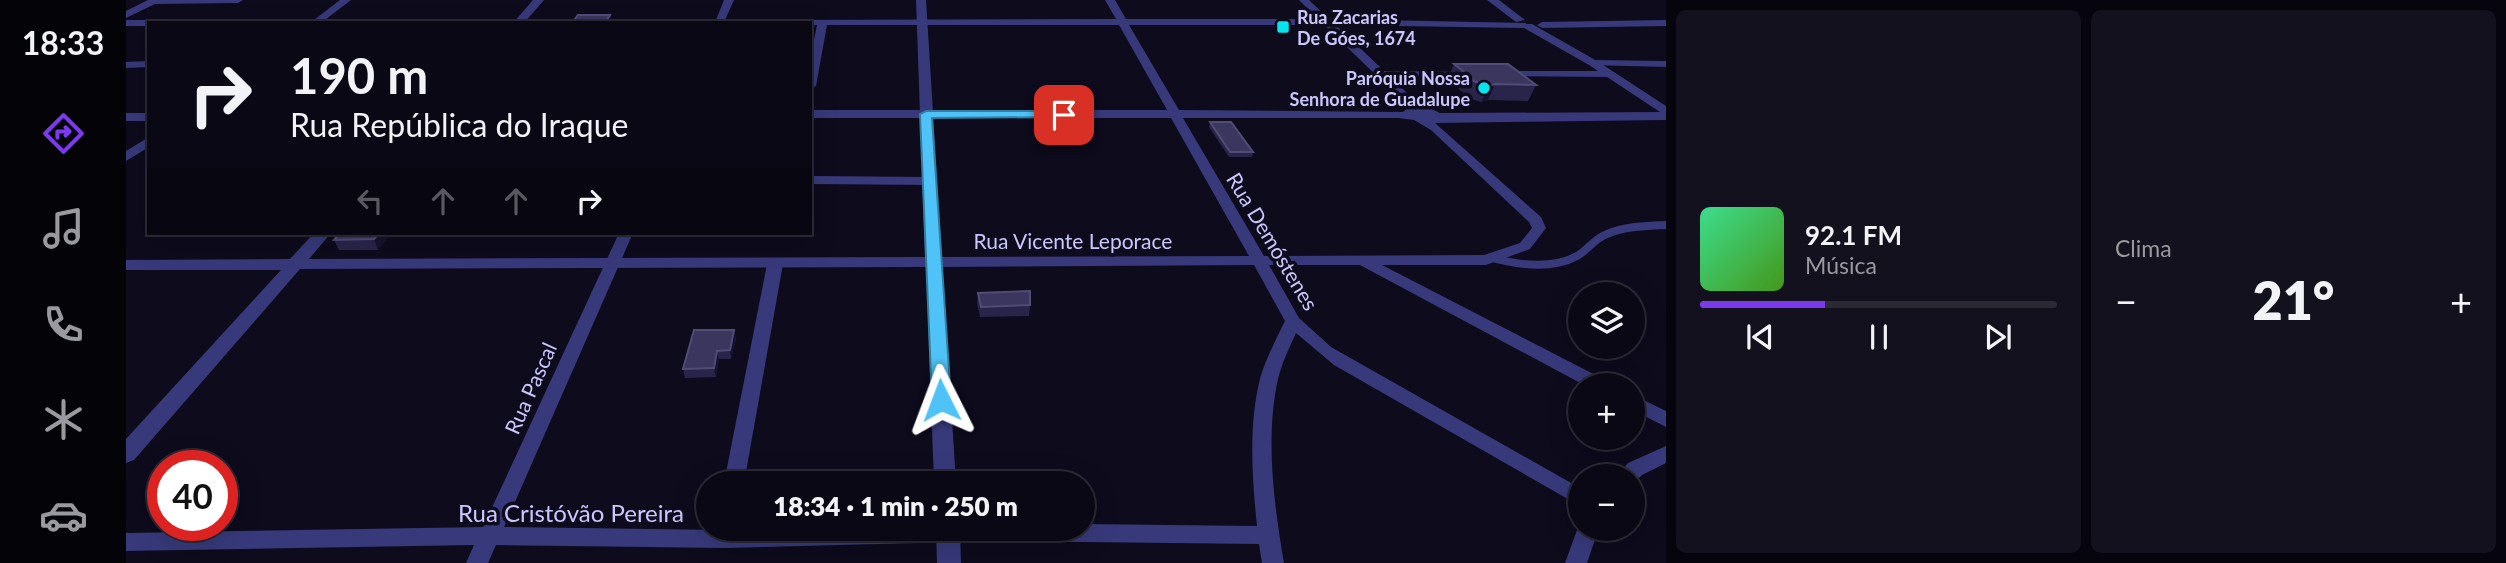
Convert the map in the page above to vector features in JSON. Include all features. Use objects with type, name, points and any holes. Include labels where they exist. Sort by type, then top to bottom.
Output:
[{"type":"street","points":[[126,15],[154,1],[238,0]]},
{"type":"street","points":[[318,21],[346,0]]},
{"type":"street","points":[[520,21],[540,0]]},
{"type":"street","points":[[719,21],[729,0]]},
{"type":"street","points":[[921,0],[944,471]]},
{"type":"street","name":"Rua Demóstenes","points":[[1110,0],[1293,321],[1313,341],[1340,361],[1568,491]]},
{"type":"street","points":[[1304,0],[1424,115]]},
{"type":"street","points":[[1492,0],[1593,63],[1666,114]]},
{"type":"street","points":[[812,22],[1666,23]]},
{"type":"street","points":[[812,76],[823,22]]},
{"type":"street","points":[[126,23],[147,23]]},
{"type":"street","points":[[1593,63],[1666,64]]},
{"type":"street","points":[[126,65],[147,64]]},
{"type":"street","points":[[1380,74],[1609,74]]},
{"type":"street","points":[[812,114],[1666,114]]},
{"type":"street","name":"Rua Vicente Leporace","points":[[126,265],[1362,261],[1492,258],[1525,246],[1539,228],[1536,220],[1424,115]]},
{"type":"street","points":[[126,117],[147,117]]},
{"type":"street","points":[[126,157],[147,142]]},
{"type":"street","points":[[812,180],[930,181]]},
{"type":"street","points":[[126,454],[321,235]]},
{"type":"street","name":"Rua Pascal","points":[[477,563],[625,235]]},
{"type":"street","points":[[1362,261],[1577,373]]},
{"type":"street","points":[[736,471],[775,264]]},
{"type":"street","points":[[1273,563],[1268,535],[1265,398],[1270,375],[1293,321]]},
{"type":"street","points":[[1645,409],[1666,420]]},
{"type":"street","points":[[1645,465],[1666,454]]},
{"type":"street","name":"Rua Cristóvão Pereira","points":[[1095,533],[1268,535]]},
{"type":"street","name":"Rua Cristóvão Pereira","points":[[126,542],[696,534]]},
{"type":"street","points":[[948,541],[949,563]]},
{"type":"street","points":[[1576,563],[1584,541]]},
{"type":"lane","points":[[1492,258],[1513,265],[1551,265],[1586,251],[1594,240],[1612,232],[1637,226],[1666,225]]},
{"type":"building","points":[[578,15],[610,15],[606,21],[574,21]]},
{"type":"building","points":[[1454,64],[1508,64],[1536,85],[1489,86],[1473,81]]},
{"type":"building","points":[[1210,122],[1231,122],[1253,152],[1230,152]]},
{"type":"building","points":[[338,235],[377,235],[374,239],[334,240]]},
{"type":"building","points":[[1030,291],[1030,305],[981,307],[978,293]]},
{"type":"building","points":[[694,330],[734,330],[730,350],[717,351],[714,368],[683,369]]},
{"type":"place","name":"Rua Zacarias De Góes, 1674","points":[[1283,27]]},
{"type":"place","name":"Paróquia Nossa Senhora de Guadalupe","points":[[1484,88]]},
{"type":"route","points":[[941,400],[926,114],[1064,115]]}]
